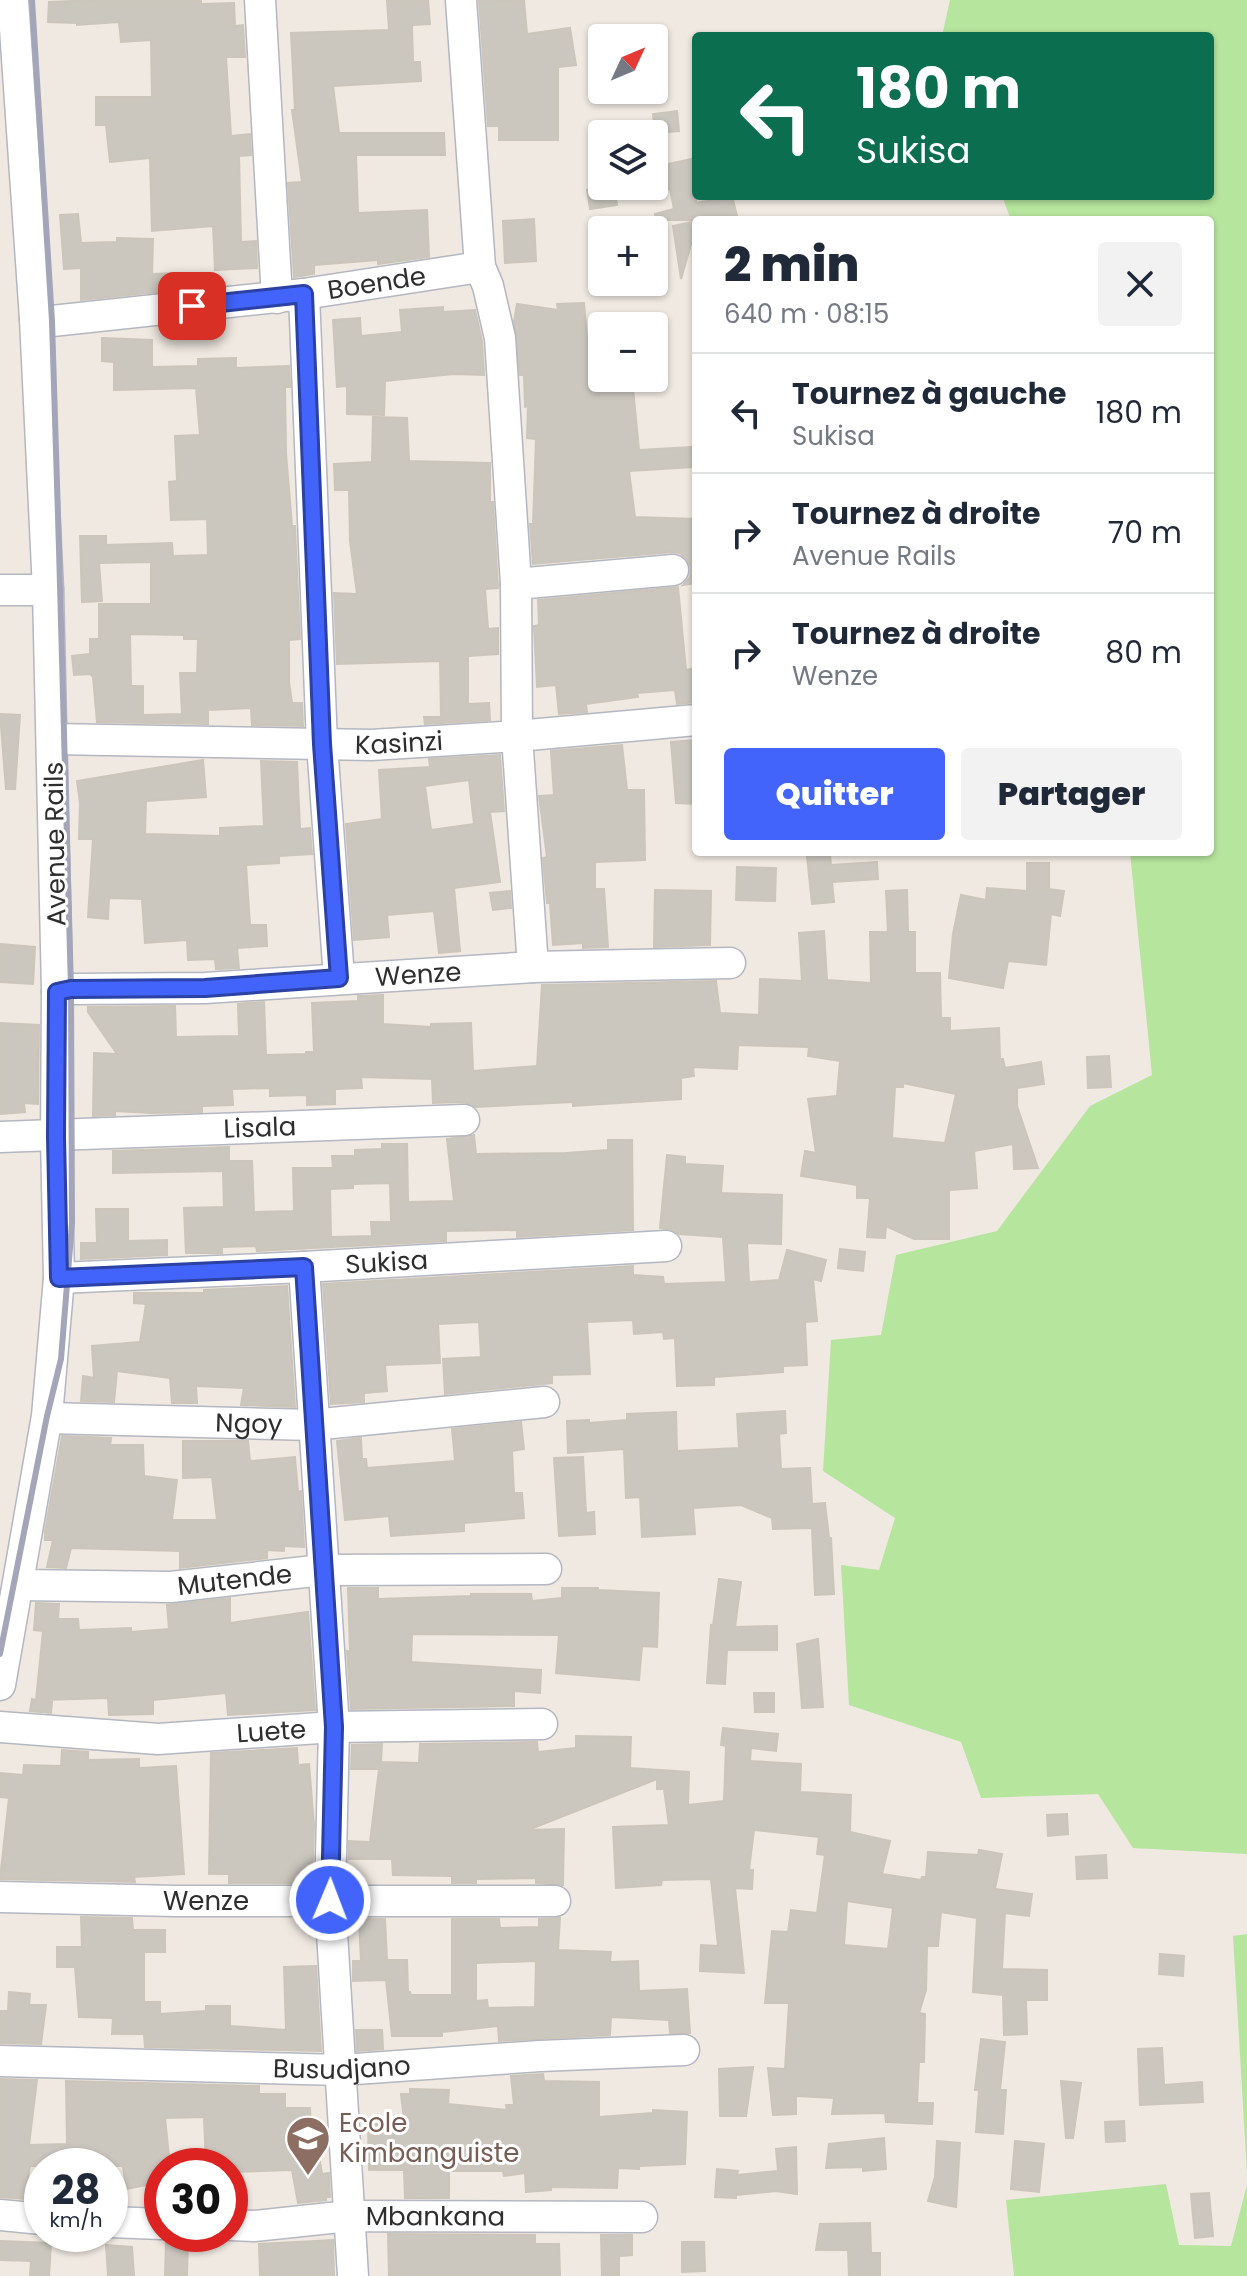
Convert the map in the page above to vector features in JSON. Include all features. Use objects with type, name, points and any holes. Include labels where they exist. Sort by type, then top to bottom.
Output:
[{"type":"street","name":"Avenue Rails","points":[[0,1685],[47,1418],[59,1278],[53,739],[48,590],[35,319],[13,0]]},
{"type":"street","points":[[260,0],[291,296],[339,978]]},
{"type":"street","points":[[461,0],[480,267],[488,286],[500,338],[516,584],[517,736],[533,967]]},
{"type":"street","name":"Boende","points":[[35,319],[52,321],[291,296],[480,267]]},
{"type":"street","points":[[516,584],[673,570]]},
{"type":"street","points":[[0,590],[48,590]]},
{"type":"street","name":"Kasinzi","points":[[53,739],[371,745],[692,720]]},
{"type":"street","name":"Wenze","points":[[57,992],[71,989],[205,988],[533,967],[730,963]]},
{"type":"street","name":"Lisala","points":[[0,1137],[464,1120]]},
{"type":"street","name":"Sukisa","points":[[59,1278],[666,1246]]},
{"type":"street","points":[[304,1267],[334,1727],[330,1900],[353,2276]]},
{"type":"street","name":"Ngoy","points":[[47,1418],[312,1425],[544,1402]]},
{"type":"street","name":"Mutende","points":[[19,1585],[171,1587],[323,1570],[546,1569]]},
{"type":"street","name":"Luete","points":[[0,1727],[158,1739],[334,1727],[542,1724]]},
{"type":"street","name":"Wenze","points":[[0,1897],[175,1901],[555,1901]]},
{"type":"street","name":"Busudjano","points":[[0,2061],[341,2070],[684,2050]]},
{"type":"street","points":[[0,2215],[24,2217]]},
{"type":"street","name":"Mbankana","points":[[248,2226],[349,2216],[642,2217]]},
{"type":"green space","points":[[950,0],[1247,0],[1247,1854],[1133,1848],[1098,1794],[981,1798],[961,1742],[849,1705],[841,1565],[879,1570],[895,1518],[823,1471],[831,1340],[881,1335],[896,1255],[997,1231],[1090,1106],[1152,1075],[1130,856],[1214,856],[1214,216],[1010,216],[1004,200],[1214,200],[1214,32],[943,32]]},
{"type":"green space","points":[[1247,1934],[1247,2173],[1233,1936]]},
{"type":"green space","points":[[1166,2184],[1179,2245],[1231,2246],[1247,2185],[1247,2276],[1014,2276],[1006,2200]]},
{"type":"building","points":[[387,0],[428,0],[430,24],[412,25],[413,62],[420,62],[421,81],[333,86],[339,133],[444,133],[445,155],[356,155],[358,213],[427,210],[429,257],[378,264],[378,260],[314,265],[314,274],[294,277],[288,183],[302,182],[292,110],[295,110],[291,33],[389,30]]},
{"type":"building","points":[[524,0],[527,34],[570,28],[576,65],[558,67],[558,140],[499,140],[499,126],[488,126],[479,1]]},
{"type":"building","points":[[49,2],[234,3],[235,26],[243,25],[245,57],[226,57],[231,136],[250,134],[251,155],[239,156],[241,242],[256,241],[257,268],[215,270],[213,226],[152,231],[150,158],[110,162],[106,125],[96,125],[96,97],[152,97],[151,40],[121,42],[119,22],[77,25],[48,22]]},
{"type":"building","points":[[677,111],[679,131],[668,132],[668,120],[654,120],[653,114]]},
{"type":"building","points":[[692,159],[692,200],[696,203],[733,200],[737,216],[692,216],[692,220],[668,220],[668,216],[655,216],[674,209],[668,164]]},
{"type":"building","points":[[589,200],[616,200],[617,205],[590,209]]},
{"type":"building","points":[[78,214],[81,243],[117,242],[117,238],[153,239],[152,274],[175,273],[176,290],[81,300],[81,268],[64,269],[60,215]]},
{"type":"building","points":[[534,219],[536,261],[505,263],[503,221]]},
{"type":"building","points":[[692,222],[692,241],[681,279],[673,226]]},
{"type":"building","points":[[584,303],[588,392],[633,392],[639,450],[691,447],[692,467],[629,471],[635,517],[692,519],[692,584],[683,585],[690,577],[691,568],[687,559],[680,553],[672,552],[533,564],[530,524],[533,524],[536,439],[527,438],[528,406],[525,407],[524,375],[520,375],[514,321],[517,304],[558,310],[557,304]]},
{"type":"building","points":[[443,307],[443,312],[475,310],[482,341],[484,375],[453,374],[385,381],[384,415],[347,414],[347,386],[337,387],[333,320],[360,318],[361,336],[402,332],[400,310]]},
{"type":"building","points":[[102,338],[152,340],[152,367],[198,366],[198,359],[236,358],[236,368],[289,366],[290,387],[285,387],[286,453],[292,526],[295,526],[300,639],[289,640],[289,682],[292,703],[302,703],[303,726],[252,725],[251,708],[208,710],[208,724],[97,722],[93,677],[90,674],[74,675],[72,656],[90,654],[90,639],[99,639],[99,604],[151,604],[151,562],[99,563],[102,601],[82,602],[80,536],[106,536],[106,545],[172,543],[173,556],[208,555],[207,519],[171,520],[169,482],[177,481],[175,436],[200,435],[196,388],[114,390],[114,362],[102,361]],"holes":[[[130,634],[184,635],[184,639],[198,639],[197,673],[180,673],[182,714],[143,715],[143,686],[131,686]]]},
{"type":"building","points":[[373,417],[407,418],[409,461],[490,463],[490,502],[493,502],[498,588],[485,589],[488,629],[498,628],[498,654],[468,656],[468,704],[489,703],[490,720],[425,724],[424,717],[441,717],[440,661],[337,664],[334,593],[357,594],[350,541],[349,490],[335,490],[334,464],[372,462]]},
{"type":"building","points":[[678,587],[686,670],[692,669],[692,702],[677,704],[675,690],[637,693],[638,697],[586,704],[587,712],[559,714],[556,685],[537,687],[534,626],[539,625],[538,600]]},
{"type":"building","points":[[0,714],[20,715],[15,789],[6,789]]},
{"type":"building","points":[[692,740],[692,804],[676,803],[671,742]]},
{"type":"building","points":[[622,745],[627,790],[644,790],[645,860],[595,862],[595,889],[604,889],[608,947],[583,948],[583,943],[553,945],[539,796],[554,795],[551,751]]},
{"type":"building","points":[[500,755],[504,811],[490,812],[500,882],[454,888],[460,951],[439,953],[434,911],[387,915],[389,937],[354,940],[346,824],[382,819],[379,770],[430,767],[429,759]],"holes":[[[469,780],[474,824],[431,830],[425,786]]]},
{"type":"building","points":[[203,760],[206,797],[146,801],[145,834],[220,836],[220,828],[264,826],[261,761],[297,762],[300,829],[310,828],[312,854],[279,856],[279,863],[246,865],[250,925],[266,925],[267,946],[237,948],[239,968],[216,969],[215,959],[188,960],[187,940],[145,943],[142,899],[109,898],[108,919],[88,917],[93,839],[79,839],[77,781]]},
{"type":"building","points":[[807,856],[830,856],[831,865],[877,862],[878,879],[832,882],[834,902],[812,904]]},
{"type":"building","points":[[1027,863],[1049,863],[1049,889],[1064,891],[1060,916],[1051,914],[1046,965],[1008,961],[1003,988],[949,978],[961,895],[986,900],[987,888],[1027,891]]},
{"type":"building","points":[[737,867],[776,868],[775,901],[736,900]]},
{"type":"building","points":[[655,890],[711,891],[710,945],[654,947]]},
{"type":"building","points":[[907,890],[908,932],[915,932],[915,973],[940,973],[941,1018],[950,1018],[950,1031],[999,1028],[1000,1059],[1003,1059],[1005,1068],[1041,1062],[1044,1084],[1017,1088],[1017,1106],[1038,1168],[1014,1169],[1013,1144],[974,1151],[977,1188],[949,1190],[949,1239],[914,1239],[886,1226],[885,1238],[867,1237],[870,1198],[857,1198],[857,1185],[801,1176],[805,1151],[816,1153],[808,1099],[837,1096],[840,1061],[808,1056],[809,1047],[738,1045],[737,1069],[693,1067],[694,1076],[681,1078],[681,1099],[573,1106],[573,1102],[476,1107],[464,1102],[433,1103],[432,1079],[361,1077],[362,1088],[335,1089],[335,1104],[307,1105],[307,1095],[270,1096],[270,1088],[232,1089],[233,1105],[202,1106],[202,1112],[115,1111],[115,1115],[93,1116],[94,1053],[117,1054],[88,1012],[88,1007],[175,1006],[176,1037],[239,1036],[238,1004],[264,1002],[266,1055],[306,1054],[314,1052],[312,1003],[358,1001],[358,996],[383,995],[383,1024],[431,1027],[431,1024],[471,1023],[473,1071],[537,1066],[542,985],[716,981],[720,1013],[759,1015],[760,979],[802,981],[799,933],[824,931],[827,980],[871,983],[870,932],[888,932],[886,891]],"holes":[[[903,1083],[956,1094],[945,1143],[892,1138],[895,1087],[903,1087]]]},
{"type":"building","points":[[510,891],[511,908],[493,910],[490,893]]},
{"type":"building","points":[[0,944],[35,947],[33,984],[0,982]]},
{"type":"building","points":[[0,1023],[39,1025],[38,1104],[24,1103],[25,1112],[0,1114]]},
{"type":"building","points":[[1109,1056],[1111,1087],[1088,1088],[1087,1057]]},
{"type":"building","points":[[474,1135],[476,1154],[608,1150],[608,1140],[632,1140],[633,1230],[517,1237],[517,1230],[446,1231],[446,1241],[257,1251],[256,1246],[222,1247],[222,1253],[186,1253],[184,1208],[224,1207],[223,1171],[113,1173],[113,1151],[229,1147],[229,1161],[252,1161],[254,1212],[294,1211],[293,1168],[333,1168],[332,1156],[355,1156],[355,1150],[382,1149],[382,1144],[407,1144],[408,1202],[454,1201],[447,1139]],"holes":[[[390,1183],[391,1222],[371,1222],[372,1236],[331,1237],[330,1189],[353,1188],[353,1184]]]},
{"type":"building","points":[[667,1155],[685,1157],[685,1164],[723,1166],[721,1193],[782,1195],[781,1244],[747,1243],[749,1282],[779,1280],[787,1250],[826,1260],[821,1281],[813,1279],[817,1321],[805,1322],[807,1365],[783,1366],[783,1372],[714,1377],[714,1385],[677,1386],[675,1338],[664,1339],[663,1332],[634,1334],[633,1320],[587,1322],[590,1374],[552,1375],[552,1383],[445,1394],[443,1359],[481,1357],[479,1322],[438,1324],[440,1363],[385,1365],[387,1391],[364,1393],[364,1402],[331,1404],[323,1284],[633,1266],[633,1275],[663,1277],[664,1284],[726,1282],[723,1237],[679,1234],[660,1228]]},
{"type":"building","points":[[96,1209],[128,1209],[128,1241],[167,1240],[167,1255],[81,1259],[81,1243],[97,1243]]},
{"type":"building","points":[[840,1249],[865,1252],[863,1271],[838,1268]]},
{"type":"building","points":[[287,1286],[295,1407],[241,1405],[244,1388],[196,1386],[197,1403],[172,1403],[170,1378],[117,1371],[114,1402],[81,1401],[83,1376],[94,1378],[92,1346],[140,1342],[146,1304],[134,1303],[134,1293],[204,1293],[204,1290]]},
{"type":"building","points":[[785,1411],[786,1433],[779,1434],[781,1469],[810,1468],[812,1504],[825,1503],[831,1538],[834,1594],[815,1595],[812,1528],[773,1529],[772,1518],[741,1505],[693,1508],[695,1534],[642,1537],[640,1497],[626,1498],[624,1449],[568,1453],[567,1421],[627,1420],[627,1414],[676,1412],[677,1451],[739,1448],[737,1414]]},
{"type":"building","points":[[521,1422],[524,1449],[512,1451],[514,1493],[522,1493],[524,1518],[464,1523],[464,1531],[391,1536],[389,1516],[345,1520],[337,1441],[361,1438],[362,1459],[366,1459],[367,1468],[455,1461],[452,1429]]},
{"type":"building","points":[[62,1436],[111,1438],[110,1445],[143,1445],[144,1476],[177,1480],[172,1520],[217,1520],[212,1477],[183,1478],[183,1441],[248,1441],[250,1461],[295,1457],[298,1492],[301,1491],[304,1547],[284,1546],[284,1551],[267,1550],[267,1558],[180,1568],[180,1551],[71,1548],[66,1568],[47,1567],[53,1540],[45,1540],[45,1531]]},
{"type":"building","points":[[583,1457],[586,1513],[594,1512],[595,1534],[559,1536],[554,1458]]},
{"type":"building","points":[[719,1579],[741,1582],[735,1627],[777,1626],[777,1650],[727,1650],[725,1684],[707,1683],[711,1625]]},
{"type":"building","points":[[348,1588],[378,1588],[378,1599],[531,1594],[532,1601],[562,1598],[562,1588],[659,1593],[657,1647],[642,1646],[639,1680],[556,1673],[559,1635],[412,1634],[411,1662],[541,1670],[540,1693],[514,1691],[514,1706],[351,1709],[347,1651],[350,1652]]},
{"type":"building","points":[[230,1598],[230,1623],[308,1612],[315,1710],[228,1715],[226,1693],[153,1700],[153,1714],[109,1715],[108,1698],[44,1700],[52,1702],[51,1713],[30,1711],[32,1699],[36,1700],[43,1631],[34,1630],[36,1603],[59,1604],[58,1619],[78,1619],[79,1630],[131,1628],[131,1632],[169,1629],[167,1605]]},
{"type":"building","points":[[818,1639],[823,1707],[802,1708],[797,1644]]},
{"type":"building","points":[[754,1693],[774,1693],[774,1712],[755,1712]]},
{"type":"building","points":[[723,1728],[778,1734],[776,1751],[751,1748],[750,1761],[801,1764],[800,1792],[851,1795],[850,1832],[890,1841],[882,1874],[921,1880],[926,1877],[928,1852],[978,1855],[979,1850],[1002,1854],[995,1889],[1032,1894],[1029,1916],[1005,1913],[1002,1969],[1047,1970],[1047,2000],[1026,2000],[1027,2034],[1004,2035],[1003,1995],[973,1992],[977,1918],[941,1912],[938,1946],[927,1946],[926,1990],[919,2013],[925,2014],[924,2062],[919,2062],[917,2103],[933,2103],[932,2124],[886,2122],[885,2113],[832,2114],[834,2098],[796,2096],[796,2114],[773,2115],[768,2068],[785,2069],[789,2003],[765,2003],[772,1931],[788,1932],[791,1910],[817,1913],[825,1855],[817,1854],[819,1837],[754,1830],[749,1870],[753,1870],[752,1889],[735,1888],[744,1973],[700,1971],[701,1945],[718,1946],[711,1879],[662,1880],[661,1885],[616,1888],[613,1827],[669,1825],[664,1789],[657,1789],[657,1779],[528,1830],[564,1829],[563,1885],[536,1883],[536,1878],[476,1879],[476,1883],[452,1883],[452,1876],[393,1875],[392,1859],[349,1859],[349,1841],[370,1842],[379,1769],[351,1769],[352,1745],[382,1744],[381,1762],[419,1763],[420,1744],[537,1742],[538,1752],[576,1748],[576,1736],[631,1737],[630,1768],[689,1772],[688,1805],[724,1801],[726,1746],[721,1745]],"holes":[[[847,1901],[893,1908],[888,1949],[844,1945]]]},
{"type":"building","points":[[297,1748],[298,1765],[309,1764],[314,1825],[312,1883],[229,1883],[229,1874],[209,1874],[211,1753]]},
{"type":"building","points":[[62,1750],[88,1752],[88,1760],[139,1759],[139,1768],[176,1766],[184,1874],[134,1877],[135,1882],[0,1879],[9,1798],[0,1797],[0,1773],[23,1775],[24,1765],[61,1766]]},
{"type":"building","points":[[1067,1814],[1068,1834],[1048,1836],[1047,1815]]},
{"type":"building","points":[[1106,1855],[1107,1878],[1077,1879],[1076,1857]]},
{"type":"building","points":[[81,1917],[132,1918],[133,1930],[165,1930],[165,1952],[144,1952],[144,2002],[160,2002],[160,2014],[206,2011],[206,2006],[230,2006],[230,2026],[286,2030],[284,1967],[316,1966],[321,2051],[145,2047],[144,2034],[112,2034],[113,2018],[79,2017],[75,1967],[57,1967],[57,1947],[82,1947]]},
{"type":"building","points":[[560,1918],[558,1950],[611,1952],[610,1962],[638,1961],[639,1991],[687,1989],[690,2033],[670,2033],[669,2020],[611,2017],[610,2035],[499,2041],[498,2026],[442,2032],[442,2036],[392,2036],[386,1980],[353,1981],[353,1961],[361,1961],[359,1919],[385,1919],[387,1960],[407,1960],[408,1992],[411,1995],[452,1995],[452,1919],[499,1919],[500,1928],[539,1927],[539,1919]],"holes":[[[536,1961],[535,2007],[488,2008],[487,2000],[476,2001],[476,1963]]]},
{"type":"building","points":[[1160,1954],[1184,1956],[1183,1976],[1159,1974]]},
{"type":"building","points":[[9,1992],[30,1994],[29,2005],[46,2005],[41,2044],[0,2043],[0,2011],[8,2011]]},
{"type":"building","points":[[356,2030],[382,2030],[383,2049],[357,2051]]},
{"type":"building","points":[[981,2039],[1005,2042],[1000,2090],[1006,2090],[1003,2134],[976,2132],[979,2090],[975,2090]]},
{"type":"building","points":[[1162,2048],[1164,2085],[1202,2082],[1203,2102],[1140,2105],[1138,2049]]},
{"type":"building","points":[[753,2067],[746,2116],[720,2116],[719,2069]]},
{"type":"building","points":[[543,2074],[544,2081],[599,2082],[599,2117],[653,2113],[653,2110],[687,2112],[685,2164],[618,2168],[617,2188],[551,2187],[551,2190],[526,2192],[525,2173],[504,2176],[503,2171],[449,2171],[449,2198],[405,2198],[404,2170],[369,2170],[368,2123],[405,2128],[401,2094],[410,2094],[410,2089],[449,2090],[448,2104],[507,2110],[506,2105],[514,2105],[511,2076]]},
{"type":"building","points":[[0,2079],[37,2080],[29,2145],[67,2144],[66,2081],[259,2086],[259,2094],[285,2094],[285,2108],[310,2108],[311,2145],[317,2144],[322,2174],[329,2173],[330,2197],[298,2203],[292,2170],[248,2171],[248,2148],[205,2148],[204,2117],[165,2118],[168,2148],[144,2148],[144,2186],[128,2189],[128,2148],[24,2148],[24,2199],[0,2197]]},
{"type":"building","points":[[1061,2081],[1081,2083],[1073,2138],[1066,2138]]},
{"type":"building","points":[[1124,2121],[1125,2141],[1106,2142],[1105,2122]]},
{"type":"building","points":[[884,2138],[886,2169],[826,2168],[829,2144]]},
{"type":"building","points":[[937,2141],[960,2143],[956,2207],[928,2201],[935,2177]]},
{"type":"building","points":[[1015,2141],[1044,2144],[1039,2192],[1011,2189]]},
{"type":"building","points":[[796,2147],[797,2194],[776,2191],[736,2195],[736,2198],[715,2197],[717,2169],[738,2171],[737,2175],[778,2171],[776,2149]]},
{"type":"building","points":[[1209,2193],[1213,2236],[1195,2238],[1191,2194]]},
{"type":"building","points":[[870,2223],[871,2253],[880,2253],[880,2276],[849,2276],[848,2250],[816,2250],[820,2224]]},
{"type":"building","points":[[388,2234],[535,2235],[535,2244],[559,2244],[560,2276],[389,2276]]},
{"type":"building","points":[[601,2235],[632,2235],[632,2255],[619,2256],[619,2276],[602,2276]]},
{"type":"building","points":[[333,2240],[334,2276],[260,2276],[259,2244]]},
{"type":"building","points":[[0,2241],[24,2242],[24,2252],[50,2252],[49,2276],[30,2276],[31,2261],[0,2260]]},
{"type":"building","points":[[682,2242],[704,2242],[705,2271],[682,2272]]},
{"type":"building","points":[[128,2247],[132,2247],[134,2276],[108,2276],[106,2252],[128,2252]]},
{"type":"building","points":[[166,2252],[188,2252],[187,2276],[165,2276]]},
{"type":"railway","points":[[0,1654],[61,1359],[72,1223],[71,989],[52,321],[32,0]]},
{"type":"place","name":"Ecole Kimbanguiste","points":[[308,2177]]},
{"type":"route","points":[[192,306],[304,294],[322,744],[339,978],[205,988],[71,989],[57,992],[59,1278],[304,1267],[334,1727],[330,1900]]}]
